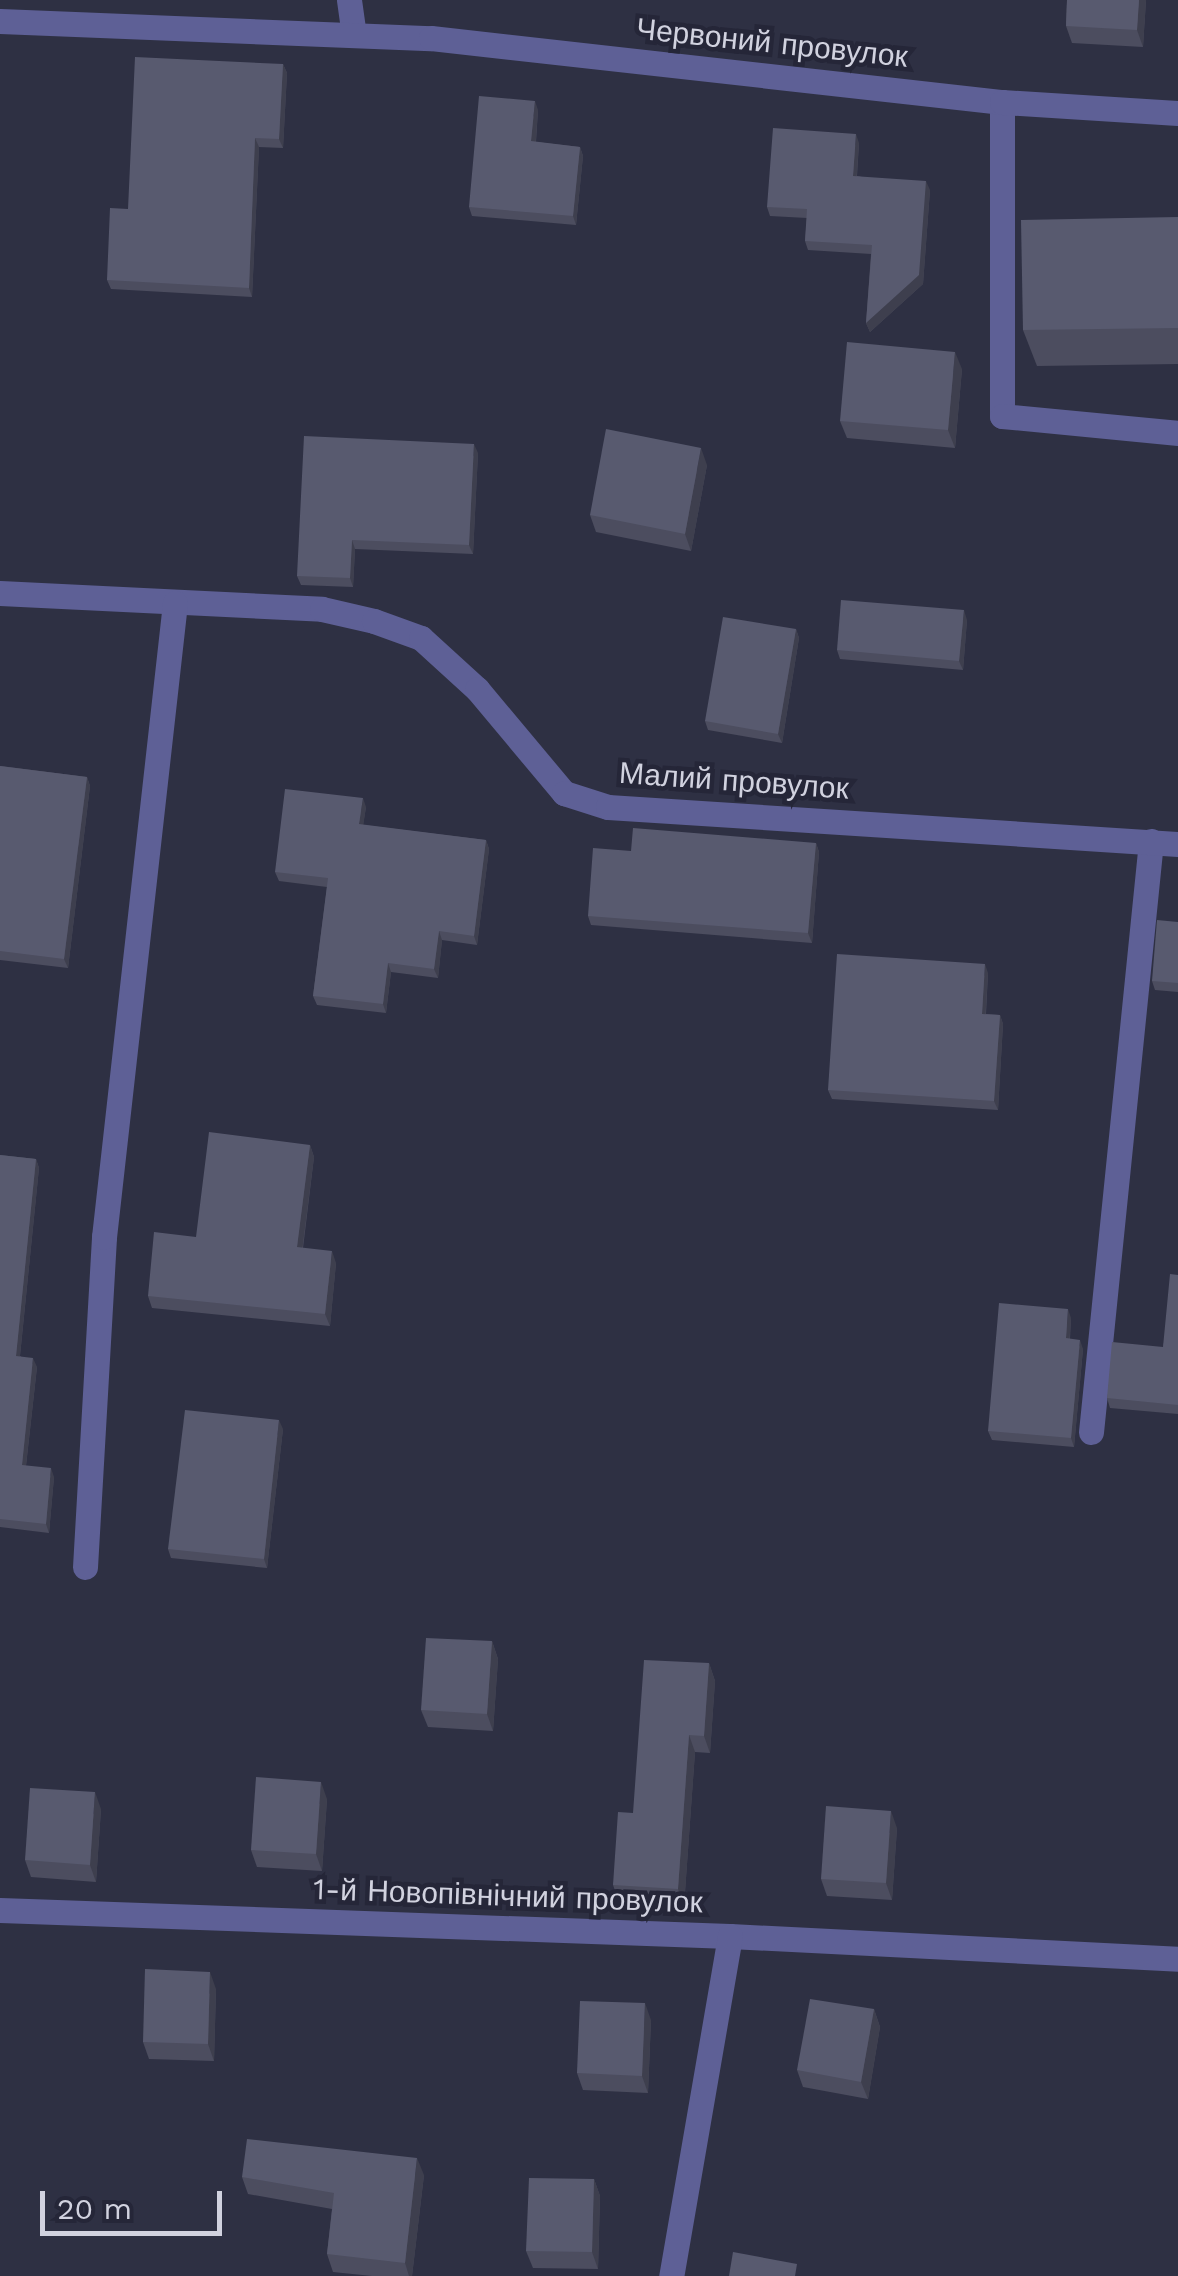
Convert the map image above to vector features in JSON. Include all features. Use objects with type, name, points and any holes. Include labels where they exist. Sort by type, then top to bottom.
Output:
[{"type":"street","points":[[349,0],[354,34]]},
{"type":"street","name":"Червоний провулок","points":[[0,21],[354,34],[1002,102],[1178,113]]},
{"type":"street","points":[[1002,102],[1002,416],[1178,432]]},
{"type":"street","name":"Малий провулок","points":[[0,593],[322,609],[421,638],[477,688],[564,793],[608,807],[1178,844]]},
{"type":"street","points":[[85,1568],[104,1236],[175,603]]},
{"type":"street","points":[[1091,1432],[1151,841]]},
{"type":"street","name":"1-й Новопівнічний провулок","points":[[0,1910],[730,1936],[671,2276]]},
{"type":"street","points":[[730,1936],[1178,1960]]},
{"type":"building","points":[[1067,0],[1139,0],[1137,30],[1066,26]]},
{"type":"building","points":[[135,57],[283,64],[279,139],[255,138],[249,288],[107,280],[110,208],[128,209]]},
{"type":"building","points":[[479,96],[535,101],[531,141],[580,147],[573,216],[469,207]]},
{"type":"building","points":[[773,128],[856,134],[853,176],[926,181],[919,275],[866,323],[872,245],[805,241],[807,209],[767,207]]},
{"type":"building","points":[[1178,217],[1178,328],[1023,330],[1021,220]]},
{"type":"building","points":[[847,342],[955,352],[948,430],[840,421]]},
{"type":"building","points":[[606,429],[701,448],[685,534],[590,515]]},
{"type":"building","points":[[304,436],[474,444],[469,545],[352,540],[350,578],[297,576]]},
{"type":"building","points":[[841,600],[964,610],[959,661],[837,650]]},
{"type":"building","points":[[723,617],[796,629],[778,734],[705,721]]},
{"type":"building","points":[[0,766],[87,777],[64,959],[0,951]]},
{"type":"building","points":[[285,789],[363,798],[359,824],[486,840],[474,936],[439,931],[434,969],[388,963],[383,1004],[313,996],[328,878],[275,872]]},
{"type":"building","points":[[633,828],[816,843],[808,933],[588,916],[593,848],[631,851]]},
{"type":"building","points":[[1157,920],[1178,922],[1178,983],[1152,981]]},
{"type":"building","points":[[837,954],[985,964],[982,1014],[1000,1015],[994,1101],[828,1090]]},
{"type":"building","points":[[209,1132],[310,1145],[297,1247],[332,1251],[325,1314],[148,1296],[154,1232],[196,1237]]},
{"type":"building","points":[[0,1155],[36,1159],[16,1356],[33,1358],[22,1465],[51,1468],[46,1524],[0,1519]]},
{"type":"building","points":[[1170,1274],[1178,1275],[1178,1405],[1107,1398],[1112,1342],[1163,1347]]},
{"type":"building","points":[[999,1303],[1068,1309],[1066,1338],[1080,1340],[1071,1438],[988,1431]]},
{"type":"building","points":[[185,1410],[279,1420],[264,1559],[168,1549]]},
{"type":"building","points":[[426,1638],[492,1641],[487,1714],[421,1710]]},
{"type":"building","points":[[644,1660],[709,1663],[704,1736],[689,1735],[678,1889],[613,1885],[618,1812],[633,1813]]},
{"type":"building","points":[[256,1777],[321,1782],[316,1854],[251,1850]]},
{"type":"building","points":[[30,1788],[95,1792],[90,1865],[25,1860]]},
{"type":"building","points":[[826,1806],[891,1811],[886,1883],[821,1879]]},
{"type":"building","points":[[145,1969],[210,1972],[208,2044],[143,2042]]},
{"type":"building","points":[[810,1999],[874,2009],[861,2082],[797,2070]]},
{"type":"building","points":[[580,2001],[645,2003],[642,2076],[577,2073]]},
{"type":"building","points":[[247,2139],[417,2158],[405,2263],[327,2254],[334,2193],[242,2177]]},
{"type":"building","points":[[529,2178],[594,2179],[592,2252],[526,2251]]},
{"type":"building","points":[[733,2252],[797,2264],[795,2276],[729,2276]]}]
